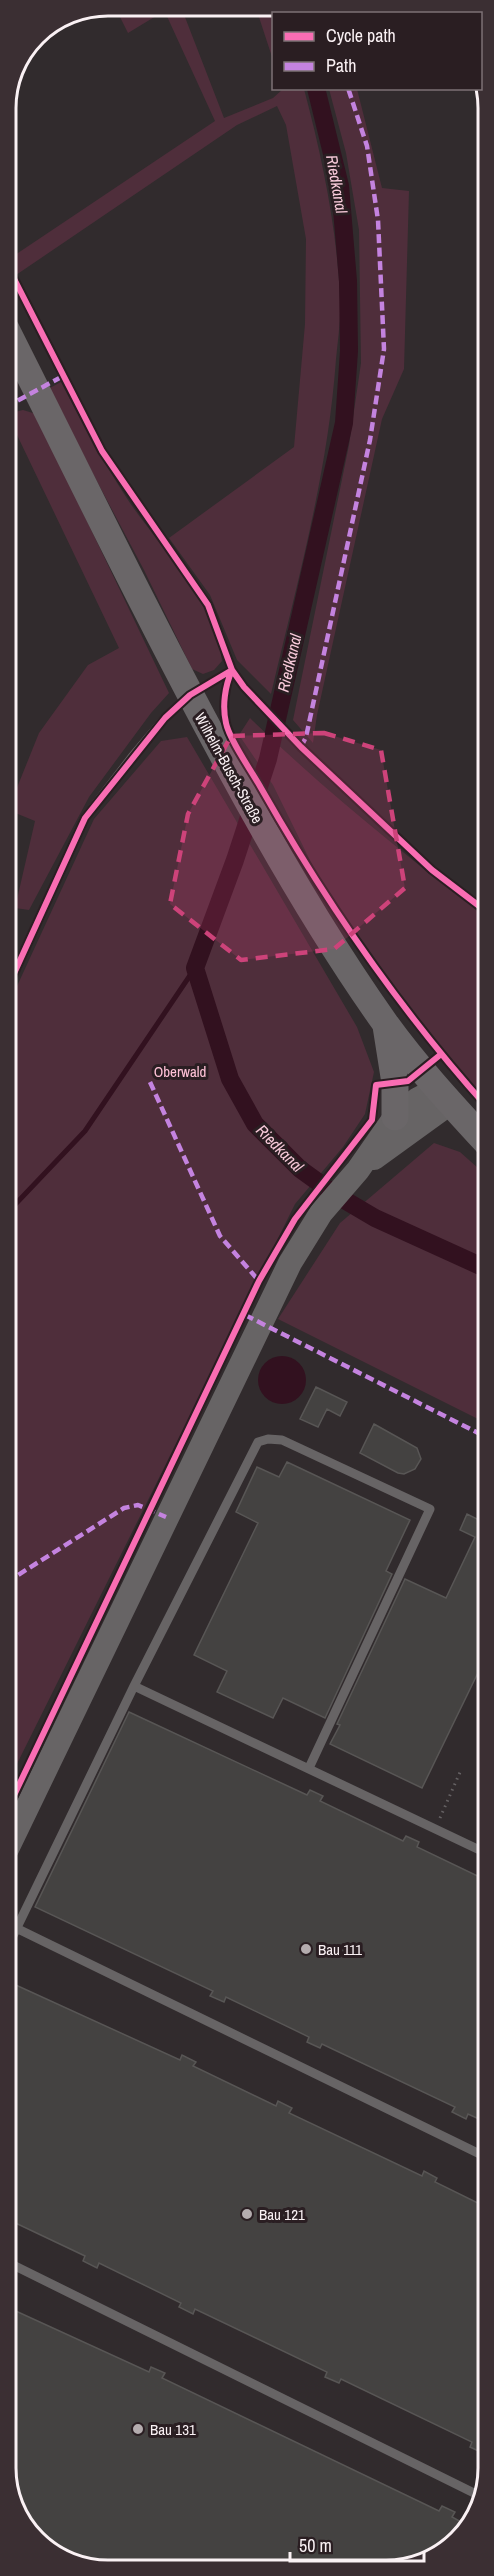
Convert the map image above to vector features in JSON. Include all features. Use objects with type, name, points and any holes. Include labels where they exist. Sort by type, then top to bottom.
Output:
[{"type":"main road","name":"Wilhelm-Busch-Straße","points":[[17,351],[190,695],[262,829],[320,925],[386,1024],[444,1096],[478,1132]]},
{"type":"main road","points":[[386,1024],[395,1083],[395,1117]]},
{"type":"street","points":[[16,1830],[290,1263],[321,1214],[358,1170],[395,1117],[418,1099],[444,1096]]},
{"type":"street","points":[[358,1170],[444,1096]]},
{"type":"lane","points":[[17,968],[85,818],[158,726],[190,695]]},
{"type":"lane","points":[[16,1928],[134,1686],[258,1442],[282,1440],[430,1509],[309,1768]]},
{"type":"lane","points":[[134,1686],[478,1849]]},
{"type":"lane","points":[[16,1928],[478,2153]]},
{"type":"lane","points":[[16,2266],[474,2493]]},
{"type":"path","points":[[435,1829],[461,1770]]},
{"type":"highlighted area","points":[[324,733],[381,750],[405,888],[334,949],[241,960],[170,904],[188,814],[231,736]]},
{"type":"green space","points":[[120,16],[156,16],[128,33]]},
{"type":"green space","points":[[167,16],[185,16],[224,118],[273,98],[282,90],[304,90],[323,167],[332,219],[340,306],[332,402],[319,486],[271,694],[237,660],[210,595],[169,538],[294,447],[305,324],[306,239],[286,125],[277,106],[237,125],[17,274],[17,254],[215,121]]},
{"type":"green space","points":[[259,16],[272,16],[272,57]]},
{"type":"green space","points":[[329,90],[357,90],[382,188],[409,191],[404,369],[382,419],[317,715],[313,743],[293,720],[349,445],[361,363],[359,230],[346,153]]},
{"type":"green space","points":[[61,382],[117,483],[184,575],[209,617],[222,661],[214,670],[203,674],[192,669],[144,570],[48,389]]},
{"type":"green space","points":[[23,410],[36,414],[169,693],[151,713],[89,797],[29,910],[17,908],[17,901],[35,821],[17,814],[17,788],[39,733],[88,665],[119,648],[17,435],[17,412]]},
{"type":"green space","points":[[250,718],[366,821],[478,911],[478,1094],[451,1064],[330,901],[273,785],[239,735]]},
{"type":"green space","name":"Oberwald","points":[[187,737],[357,1027],[374,1072],[365,1114],[343,1147],[295,1204],[16,1765],[17,987],[94,819],[161,741]]},
{"type":"green space","points":[[434,1143],[460,1152],[478,1168],[478,1419],[278,1319],[340,1223]]},
{"type":"shaded area","points":[[282,1356],[299,1363],[306,1380],[299,1397],[282,1404],[265,1397],[258,1380],[265,1363]]},
{"type":"building","points":[[316,1387],[347,1402],[340,1416],[327,1409],[318,1427],[300,1419]]},
{"type":"building","points":[[374,1424],[417,1448],[421,1459],[415,1469],[404,1474],[398,1473],[360,1453]]},
{"type":"building","points":[[287,1462],[410,1520],[386,1571],[392,1574],[325,1718],[283,1698],[273,1718],[217,1692],[227,1671],[194,1655],[258,1523],[236,1512],[257,1467],[279,1477]]},
{"type":"building","points":[[467,1514],[478,1520],[478,1673],[422,1788],[330,1744],[340,1725],[337,1724],[405,1579],[446,1598],[475,1537],[460,1530]]},
{"type":"building","name":"Bau 111","points":[[129,1712],[307,1795],[310,1790],[323,1796],[320,1801],[403,1841],[406,1836],[419,1842],[417,1847],[478,1876],[478,2118],[468,2114],[466,2119],[452,2112],[455,2107],[322,2044],[320,2048],[307,2042],[309,2037],[226,1997],[224,2002],[210,1996],[213,1991],[35,1907]]},
{"type":"building","name":"Bau 121","points":[[16,1985],[180,2060],[182,2055],[196,2062],[193,2066],[276,2106],[278,2101],[292,2108],[289,2113],[422,2176],[424,2171],[437,2178],[435,2182],[478,2203],[478,2451],[470,2447],[472,2442],[341,2379],[339,2383],[325,2377],[327,2372],[195,2309],[193,2314],[179,2307],[181,2303],[99,2263],[97,2268],[83,2261],[85,2256],[16,2223]]},
{"type":"building","name":"Bau 131","points":[[16,2311],[149,2372],[151,2367],[165,2373],[162,2378],[439,2511],[442,2506],[455,2512],[452,2517],[460,2521],[446,2537],[415,2555],[397,2559],[109,2560],[91,2558],[73,2552],[53,2540],[36,2523],[26,2508],[17,2479]]},
{"type":"waterway","name":"Riedkanal","points":[[316,90],[340,186],[348,281],[349,351],[344,423],[268,759],[235,860],[195,968],[230,1079],[255,1124],[300,1169],[336,1195],[375,1218],[478,1265]]},
{"type":"waterway","points":[[17,1203],[85,1131],[195,968]]},
{"type":"marked path","points":[[301,747],[306,737],[370,440],[384,349],[378,220],[367,146],[349,90]]},
{"type":"marked path","points":[[17,401],[63,376]]},
{"type":"marked path","points":[[150,1082],[220,1236],[259,1281]]},
{"type":"marked path","points":[[245,1315],[478,1433]]},
{"type":"marked path","points":[[16,1576],[124,1508],[138,1505],[166,1517]]},
{"type":"cycle path","points":[[17,284],[102,451],[208,605],[232,670],[244,687],[301,747],[432,870],[478,905]]},
{"type":"cycle path","points":[[232,670],[224,710],[228,730],[241,756],[311,872],[365,954],[424,1032],[478,1097]]},
{"type":"cycle path","points":[[17,968],[85,818],[165,718],[190,695],[232,670]]},
{"type":"cycle path","points":[[16,1791],[259,1281],[295,1219],[372,1120],[376,1085],[408,1081],[440,1055]]},
{"type":"place","name":"Bau 111","points":[[306,1949]]},
{"type":"place","name":"Bau 121","points":[[247,2214]]},
{"type":"place","name":"Bau 131","points":[[138,2429]]}]
